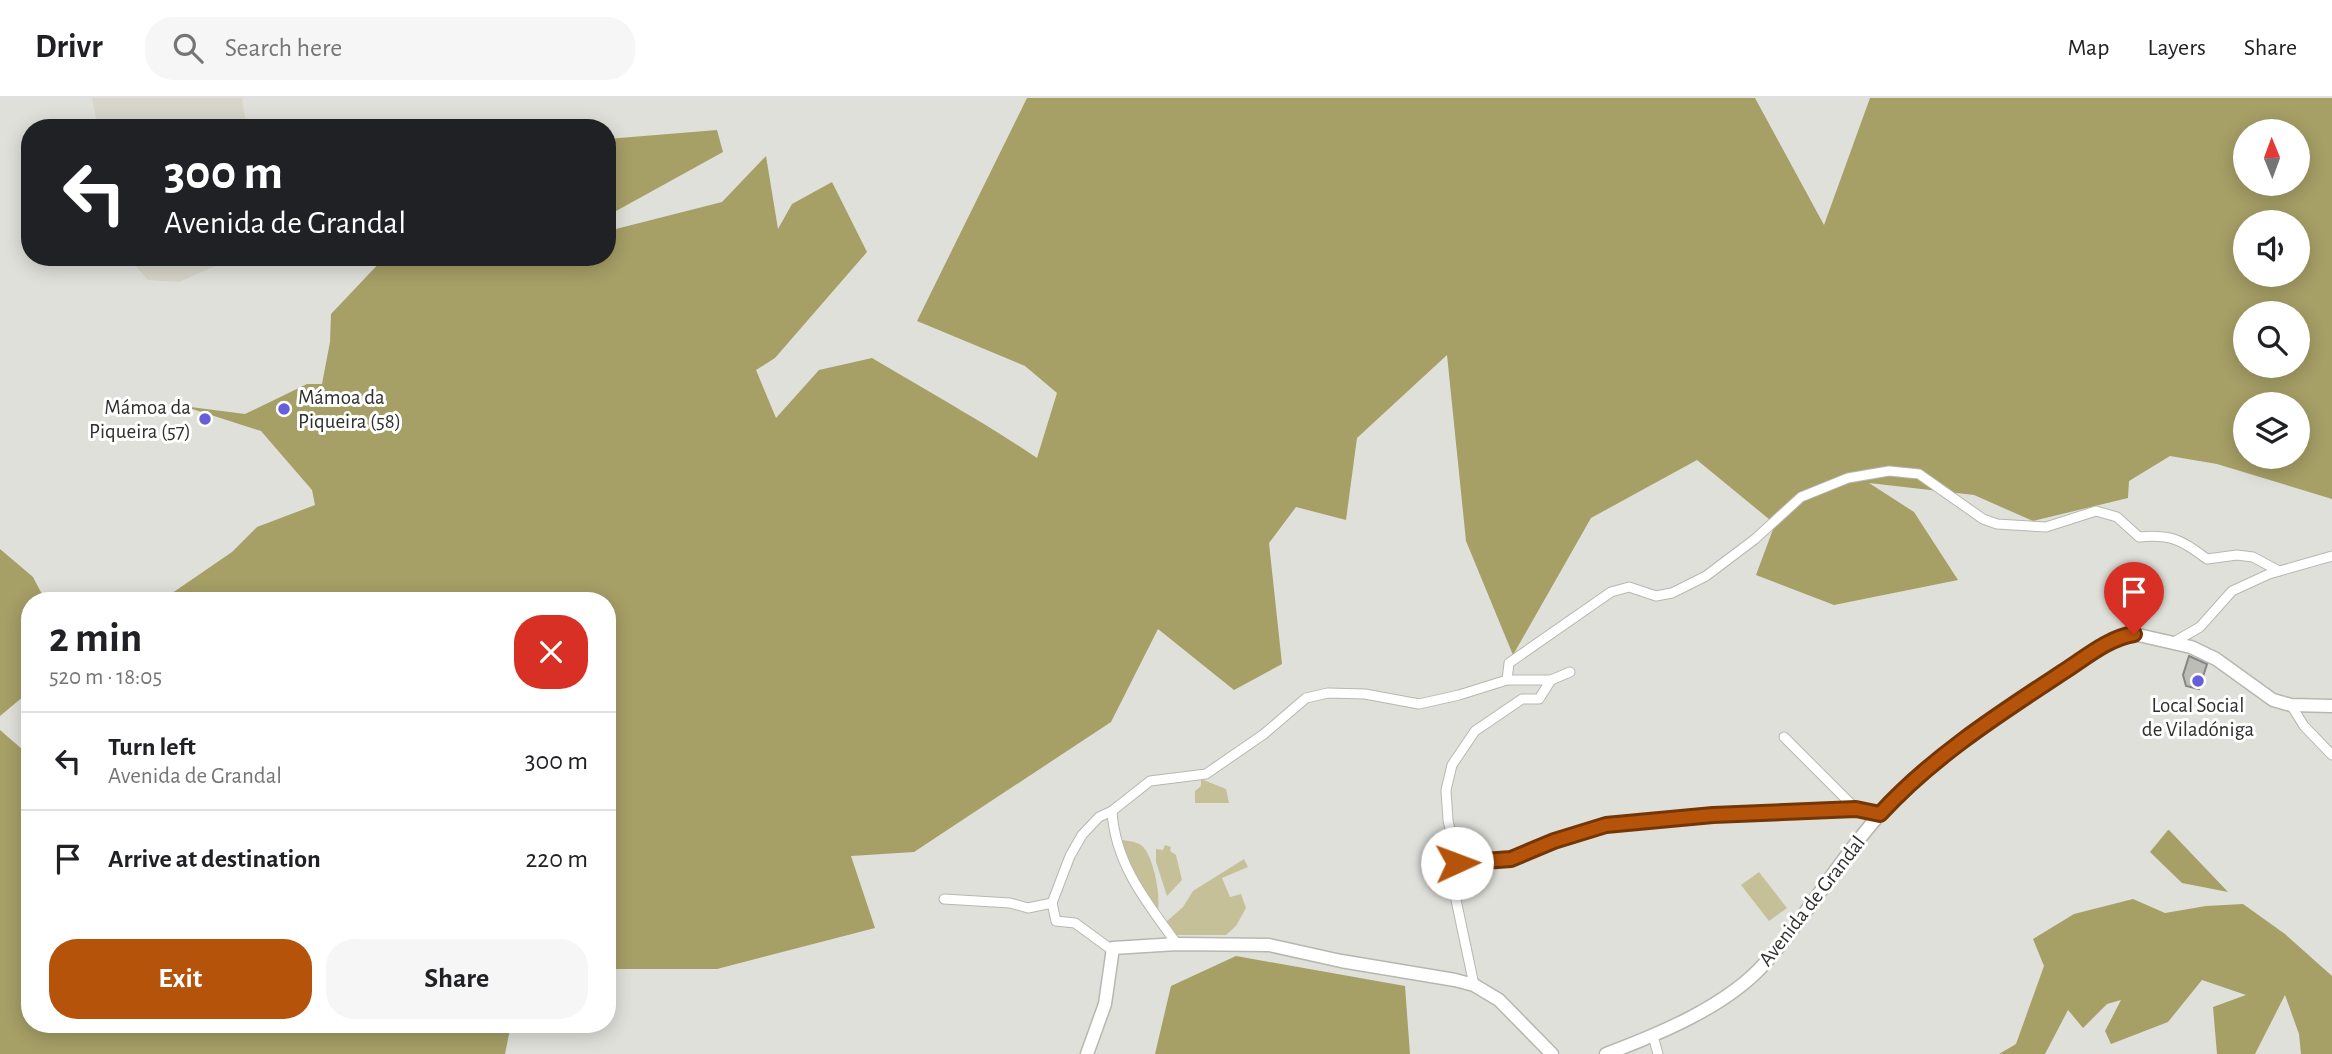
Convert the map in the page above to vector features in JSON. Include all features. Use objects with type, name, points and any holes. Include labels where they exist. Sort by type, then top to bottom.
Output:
[{"type":"street","points":[[1507,680],[1509,663],[1611,592],[1629,587],[1656,596],[1672,593],[1706,576],[1755,539],[1801,497],[1848,478],[1889,471],[1919,474],[1983,519],[1997,524],[2046,527],[2096,511],[2117,517],[2139,537],[2165,535],[2176,538],[2207,559],[2253,556],[2279,571]]},
{"type":"street","points":[[2174,642],[2200,627],[2232,591],[2279,571],[2332,556]]},
{"type":"street","name":"Avenida de Grandal","points":[[1606,1054],[1653,1036],[1738,988],[1766,963],[1880,814],[1929,766],[2015,703],[2109,643],[2134,634],[2174,642],[2206,653],[2260,693],[2291,705],[2332,706]]},
{"type":"street","points":[[1112,950],[1075,923],[1056,921],[1052,903],[1060,876],[1083,835],[1099,817],[1112,811],[1150,781],[1206,774],[1264,734],[1306,698],[1315,695],[1365,694],[1419,704],[1507,680],[1551,680],[1570,671]]},
{"type":"street","points":[[1474,985],[1455,895],[1457,863],[1448,820],[1446,790],[1452,765],[1475,731],[1522,699],[1539,699],[1551,680]]},
{"type":"street","points":[[2291,705],[2298,719],[2332,755]]},
{"type":"street","points":[[1784,737],[1856,809]]},
{"type":"street","points":[[1457,863],[1511,859],[1554,841],[1606,825],[1713,815],[1856,809],[1880,814]]},
{"type":"street","points":[[1112,811],[1118,847],[1134,885],[1150,911],[1177,944]]},
{"type":"street","points":[[944,899],[1010,903],[1028,908],[1052,903]]},
{"type":"street","points":[[1112,950],[1119,946],[1177,944],[1269,945],[1474,985],[1499,1000],[1552,1054]]},
{"type":"street","points":[[1087,1054],[1105,1004],[1112,950]]},
{"type":"street","points":[[1653,1036],[1658,1054]]},
{"type":"shaded area","points":[[92,98],[242,98],[246,119],[96,119]]},
{"type":"shaded area","points":[[1027,98],[1755,98],[1824,225],[1870,98],[2332,98],[2332,499],[2233,469],[2310,469],[2310,392],[2233,392],[2233,469],[2170,456],[2129,481],[2128,498],[2033,521],[1974,495],[1869,483],[1914,512],[1958,580],[1834,605],[1756,575],[1775,524],[1697,460],[1591,518],[1513,655],[1466,541],[1447,355],[1357,438],[1346,520],[1296,507],[1269,543],[1282,664],[1234,690],[1158,629],[1111,722],[914,852],[851,856],[875,928],[717,969],[616,969],[616,592],[174,592],[232,552],[257,527],[315,505],[312,490],[261,431],[183,406],[245,414],[307,384],[322,384],[330,342],[331,314],[376,266],[616,266],[616,229],[722,202],[766,156],[778,229],[792,204],[832,182],[867,252],[775,358],[756,370],[776,418],[819,370],[872,358],[1037,458],[1057,393],[1025,366],[917,321]]},
{"type":"shaded area","points":[[717,130],[723,152],[616,211],[616,138]]},
{"type":"shaded area","points":[[136,266],[215,266],[179,282],[148,280]]},
{"type":"shaded area","points":[[0,549],[33,577],[41,592],[21,592],[21,698],[0,716]]},
{"type":"shaded area","points":[[0,730],[21,748],[21,1033],[509,1033],[505,1054],[0,1054]]},
{"type":"shaded area","points":[[1201,779],[1226,789],[1229,803],[1195,803],[1195,791],[1201,786]]},
{"type":"shaded area","points":[[2168,830],[2228,892],[2182,883],[2150,852]]},
{"type":"shaded area","points":[[1118,839],[1141,845],[1149,857],[1155,875],[1158,910],[1154,910]]},
{"type":"shaded area","points":[[1165,845],[1171,847],[1170,851],[1176,855],[1182,880],[1167,896],[1156,862],[1156,849],[1163,850]]},
{"type":"shaded area","points":[[1244,859],[1248,867],[1222,878],[1230,897],[1241,894],[1246,908],[1236,926],[1226,935],[1175,935],[1166,922],[1183,907],[1193,891]]},
{"type":"shaded area","points":[[1759,872],[1787,908],[1769,921],[1741,885]]},
{"type":"shaded area","points":[[2133,899],[2165,913],[2206,906],[2243,904],[2285,934],[2332,976],[2332,1054],[2301,1054],[2299,1034],[2285,995],[2255,1054],[2217,1054],[2213,1007],[2246,995],[2202,980],[2168,1022],[2111,1044],[2105,1031],[2121,1000],[2107,1004],[2083,1028],[2068,1010],[2045,1054],[1999,1054],[2016,1044],[2044,966],[2033,939],[2074,914]]},
{"type":"shaded area","points":[[1236,956],[1405,986],[1410,1054],[1155,1054],[1171,986]]},
{"type":"building","points":[[2189,656],[2207,664],[2199,689],[2186,686],[2183,675]]},
{"type":"place","name":"Mámoa da Piqueira (58)","points":[[284,409]]},
{"type":"place","name":"Mámoa da Piqueira (57)","points":[[205,419]]},
{"type":"place","name":"Local Social de Viladóniga","points":[[2198,681]]},
{"type":"route","points":[[1457,863],[1475,864],[1511,859],[1554,841],[1606,825],[1713,815],[1856,809],[1880,814],[1929,766],[2015,703],[2109,643],[2134,634]]}]
